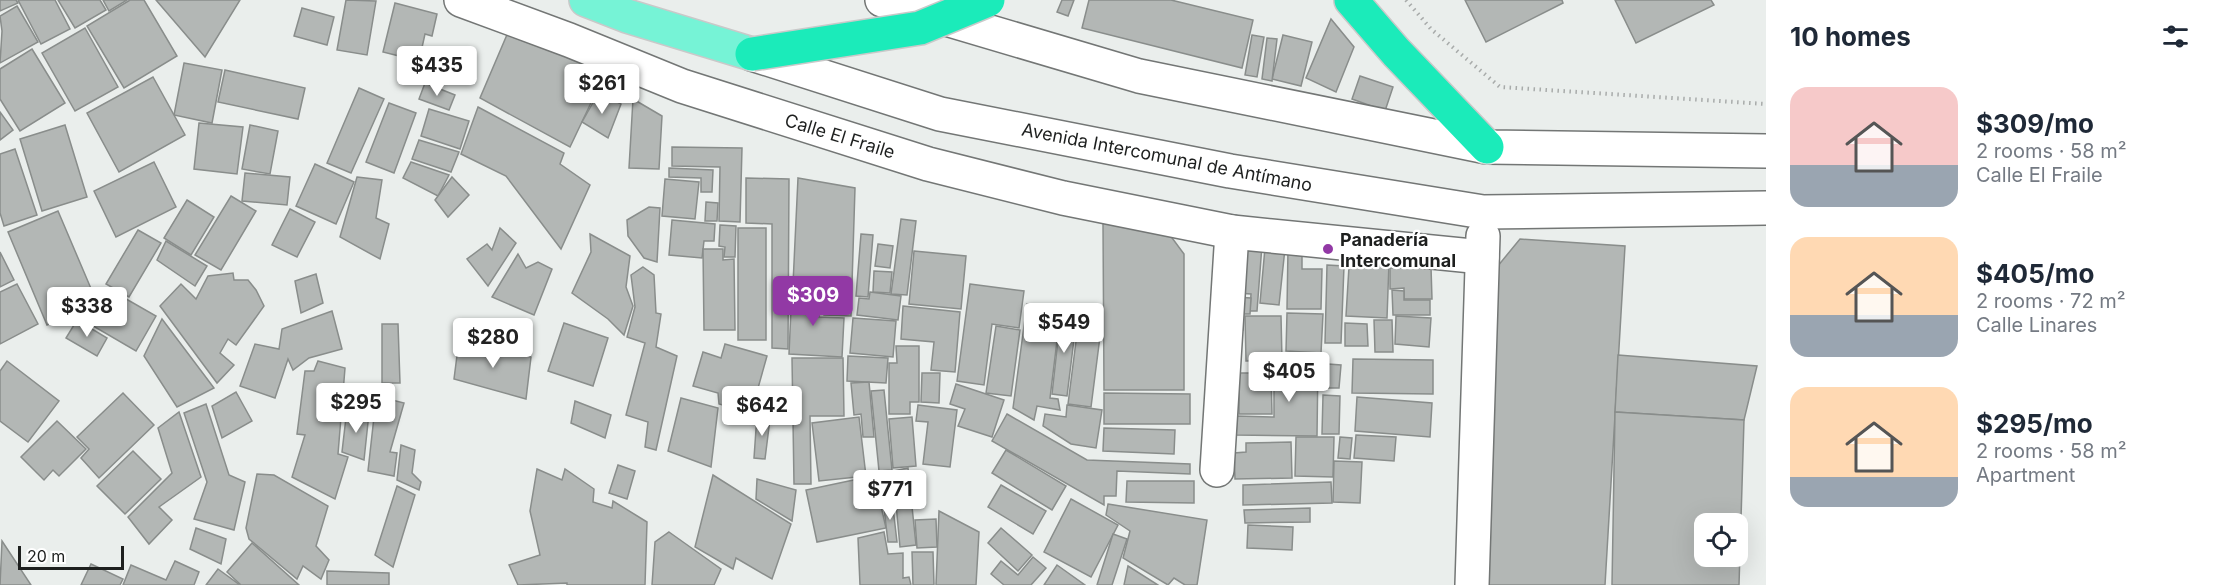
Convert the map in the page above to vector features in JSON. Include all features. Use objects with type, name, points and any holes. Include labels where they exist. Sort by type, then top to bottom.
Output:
[{"type":"highway","points":[[752,54],[920,28],[988,0]]},
{"type":"highway","points":[[1351,0],[1396,52],[1487,147]]},
{"type":"main road","name":"Avenida Intercomunal de Antímano","points":[[586,0],[627,16],[752,54]]},
{"type":"street","name":"Calle El Fraile","points":[[461,0],[570,40],[682,86],[928,164],[1063,198],[1232,232],[1482,257]]},
{"type":"street","points":[[882,0],[1139,76],[1487,147],[1766,151]]},
{"type":"street","name":"Avenida Intercomunal de Antímano","points":[[752,54],[940,114],[1230,171],[1483,212],[1766,208]]},
{"type":"street","points":[[1472,585],[1483,212]]},
{"type":"street","points":[[1217,470],[1232,232]]},
{"type":"path","points":[[1406,0],[1431,29],[1500,87],[1766,104]]},
{"type":"building","points":[[0,0],[16,0],[18,3],[0,11]]},
{"type":"building","points":[[18,0],[55,0],[70,29],[41,44]]},
{"type":"building","points":[[58,0],[100,0],[106,10],[75,28]]},
{"type":"building","points":[[103,0],[127,0],[109,11]]},
{"type":"building","points":[[130,0],[144,0],[177,56],[124,88],[87,26]]},
{"type":"building","points":[[156,0],[240,0],[205,57]]},
{"type":"building","points":[[346,0],[376,1],[367,55],[337,50]]},
{"type":"building","points":[[1062,0],[1074,0],[1068,16],[1057,12]]},
{"type":"building","points":[[1089,0],[1171,0],[1253,20],[1242,68],[1082,28]]},
{"type":"building","points":[[1465,0],[1562,0],[1563,3],[1486,42]]},
{"type":"building","points":[[1615,0],[1711,0],[1714,5],[1636,43]]},
{"type":"building","points":[[395,3],[437,14],[432,36],[425,34],[419,61],[383,52]]},
{"type":"building","points":[[17,6],[38,42],[0,63],[2,31],[0,16]]},
{"type":"building","points":[[302,8],[334,17],[327,45],[294,36]]},
{"type":"building","points":[[1331,19],[1354,47],[1336,92],[1306,78]]},
{"type":"building","points":[[512,23],[607,69],[570,147],[480,98]]},
{"type":"building","points":[[85,28],[118,87],[75,111],[42,53]]},
{"type":"building","points":[[1252,35],[1264,37],[1257,77],[1245,75]]},
{"type":"building","points":[[1283,35],[1312,42],[1301,86],[1272,79]]},
{"type":"building","points":[[1267,38],[1277,39],[1272,81],[1262,79]]},
{"type":"building","points":[[32,49],[65,103],[20,131],[0,99],[0,69]]},
{"type":"building","points":[[184,63],[222,70],[212,123],[174,115]]},
{"type":"building","points":[[225,70],[305,88],[298,119],[218,102]]},
{"type":"building","points":[[1360,76],[1393,87],[1385,111],[1352,99]]},
{"type":"building","points":[[153,77],[185,135],[119,172],[87,113]]},
{"type":"building","points":[[425,83],[455,95],[449,110],[419,99]]},
{"type":"building","points":[[359,88],[384,99],[351,173],[327,163]]},
{"type":"building","points":[[599,92],[621,104],[608,138],[582,122]]},
{"type":"building","points":[[633,99],[662,116],[659,169],[629,168]]},
{"type":"building","points":[[389,103],[416,113],[394,173],[366,162]]},
{"type":"building","points":[[478,107],[564,153],[560,164],[590,185],[561,249],[506,176],[461,154]]},
{"type":"building","points":[[429,109],[469,121],[460,149],[421,136]]},
{"type":"building","points":[[0,112],[13,130],[0,140]]},
{"type":"building","points":[[199,123],[243,127],[237,174],[194,169]]},
{"type":"building","points":[[65,125],[87,197],[42,211],[20,139]]},
{"type":"building","points":[[250,125],[278,131],[270,174],[242,169]]},
{"type":"building","points":[[419,140],[459,152],[451,172],[412,159]]},
{"type":"building","points":[[672,147],[742,148],[740,222],[719,221],[720,167],[672,166]]},
{"type":"building","points":[[15,149],[37,215],[4,226],[0,213],[0,154]]},
{"type":"building","points":[[154,162],[176,207],[116,237],[94,191]]},
{"type":"building","points":[[411,162],[449,175],[438,196],[403,178]]},
{"type":"building","points":[[315,164],[354,182],[336,224],[296,206]]},
{"type":"building","points":[[669,168],[713,170],[712,192],[701,192],[701,178],[669,177]]},
{"type":"building","points":[[245,173],[290,177],[287,205],[242,201]]},
{"type":"building","points":[[357,177],[382,180],[376,218],[389,224],[380,259],[340,237]]},
{"type":"building","points":[[452,177],[469,195],[448,217],[435,200]]},
{"type":"building","points":[[746,178],[789,179],[788,349],[772,348],[772,224],[746,223]]},
{"type":"building","points":[[798,178],[855,188],[851,316],[824,315],[823,285],[793,284]]},
{"type":"building","points":[[665,179],[699,182],[695,219],[662,216]]},
{"type":"building","points":[[231,196],[256,211],[221,270],[195,255]]},
{"type":"building","points":[[187,200],[214,217],[191,255],[164,238]]},
{"type":"building","points":[[706,202],[718,203],[717,221],[705,221]]},
{"type":"building","points":[[649,207],[660,208],[657,262],[644,258],[628,236],[627,220]]},
{"type":"building","points":[[290,209],[315,222],[297,257],[272,245]]},
{"type":"building","points":[[58,211],[98,305],[47,325],[8,232]]},
{"type":"building","points":[[901,219],[916,221],[907,295],[891,294]]},
{"type":"building","points":[[672,220],[715,224],[714,241],[704,241],[702,258],[669,255]]},
{"type":"building","points":[[1103,223],[1161,223],[1184,254],[1184,390],[1104,390]]},
{"type":"building","points":[[720,225],[736,226],[735,257],[724,257],[725,247],[719,246]]},
{"type":"building","points":[[500,228],[516,243],[488,286],[467,259],[487,244],[492,250]]},
{"type":"building","points":[[738,228],[766,228],[766,340],[738,340]]},
{"type":"building","points":[[138,230],[161,243],[129,297],[106,284]]},
{"type":"building","points":[[590,234],[630,256],[626,287],[633,306],[624,335],[608,319],[572,293],[591,252]]},
{"type":"building","points":[[861,234],[873,235],[868,297],[856,296]]},
{"type":"building","points":[[1266,237],[1286,239],[1279,305],[1260,303]]},
{"type":"building","points":[[1520,239],[1625,246],[1605,585],[1478,585],[1497,267]]},
{"type":"building","points":[[166,241],[207,266],[195,286],[157,260]]},
{"type":"building","points":[[1241,243],[1262,245],[1257,311],[1250,311],[1251,294],[1237,293]]},
{"type":"building","points":[[878,244],[893,246],[890,268],[875,266]]},
{"type":"building","points":[[703,249],[723,249],[723,260],[734,259],[735,330],[704,330]]},
{"type":"building","points":[[1288,249],[1302,249],[1302,269],[1322,269],[1321,309],[1287,309]]},
{"type":"building","points":[[1350,250],[1389,263],[1387,318],[1346,316]]},
{"type":"building","points":[[914,251],[966,256],[961,309],[909,304]]},
{"type":"building","points":[[0,252],[14,280],[0,287]]},
{"type":"building","points":[[518,254],[526,268],[538,262],[552,269],[534,315],[492,297]]},
{"type":"building","points":[[1327,265],[1344,266],[1341,343],[1325,343]]},
{"type":"building","points":[[643,267],[654,275],[656,313],[661,314],[656,347],[677,356],[656,450],[645,447],[648,422],[626,415],[645,343],[627,337],[635,307],[631,275]]},
{"type":"building","points":[[1431,267],[1432,299],[1404,299],[1404,288],[1390,289],[1390,268]]},
{"type":"building","points":[[874,271],[892,272],[890,293],[873,292]]},
{"type":"building","points":[[233,273],[234,280],[248,280],[264,306],[236,345],[228,339],[220,353],[234,365],[217,383],[160,306],[181,284],[196,299],[208,276]]},
{"type":"building","points":[[316,274],[323,303],[301,313],[295,281]]},
{"type":"building","points":[[17,284],[38,324],[0,344],[0,292]]},
{"type":"building","points":[[970,284],[1024,291],[1019,328],[992,324],[984,385],[957,381]]},
{"type":"building","points":[[792,287],[820,289],[819,317],[844,318],[842,357],[789,354]]},
{"type":"building","points":[[107,288],[156,316],[136,351],[88,323]]},
{"type":"building","points":[[1392,290],[1404,291],[1404,300],[1430,300],[1430,315],[1393,315]]},
{"type":"building","points":[[870,292],[901,296],[898,320],[857,315],[859,298],[869,299]]},
{"type":"building","points":[[1233,297],[1251,298],[1250,314],[1243,314],[1243,330],[1232,329]]},
{"type":"building","points":[[1027,304],[1061,308],[1050,398],[1058,399],[1060,410],[1037,406],[1034,420],[1013,408]]},
{"type":"building","points":[[903,306],[960,312],[955,372],[931,370],[934,342],[901,339]]},
{"type":"building","points":[[332,311],[342,349],[309,358],[293,370],[288,359],[275,398],[240,386],[255,344],[279,349],[282,329]]},
{"type":"building","points":[[1061,313],[1077,315],[1067,396],[1052,394]]},
{"type":"building","points":[[1287,313],[1323,314],[1321,353],[1286,351]]},
{"type":"building","points":[[1245,316],[1281,316],[1282,360],[1246,361]]},
{"type":"building","points":[[1396,316],[1431,318],[1429,347],[1395,344]]},
{"type":"building","points":[[853,318],[896,321],[893,357],[850,353]]},
{"type":"building","points":[[1079,318],[1102,321],[1091,407],[1068,404]]},
{"type":"building","points":[[162,319],[214,388],[177,407],[144,356]]},
{"type":"building","points":[[77,320],[107,338],[97,356],[66,338]]},
{"type":"building","points":[[1374,320],[1392,320],[1393,352],[1375,352]]},
{"type":"building","points":[[564,323],[608,338],[593,386],[548,371]]},
{"type":"building","points":[[1345,323],[1367,324],[1368,346],[1345,346]]},
{"type":"building","points":[[382,324],[398,324],[400,383],[382,383]]},
{"type":"building","points":[[996,326],[1020,330],[1011,396],[986,393]]},
{"type":"building","points":[[459,340],[531,357],[526,399],[454,379]]},
{"type":"building","points":[[725,344],[767,356],[751,413],[719,404],[718,393],[693,386],[703,352],[721,358]]},
{"type":"building","points":[[896,346],[919,346],[919,402],[910,402],[910,414],[889,414],[889,363],[897,363]]},
{"type":"building","points":[[1618,355],[1757,366],[1744,420],[1615,412]]},
{"type":"building","points":[[848,356],[888,358],[886,383],[847,381]]},
{"type":"building","points":[[792,358],[843,358],[844,416],[810,416],[811,484],[794,484]]},
{"type":"building","points":[[1353,359],[1433,360],[1433,394],[1352,393]]},
{"type":"building","points":[[1274,360],[1318,361],[1317,436],[1236,435],[1237,416],[1274,417]]},
{"type":"building","points":[[7,361],[59,401],[28,442],[0,421],[0,371]]},
{"type":"building","points":[[318,361],[345,368],[338,454],[348,457],[335,499],[292,477],[305,435],[297,434],[305,371],[314,371]]},
{"type":"building","points":[[1328,364],[1341,365],[1339,388],[1326,388]]},
{"type":"building","points":[[922,373],[940,373],[939,403],[921,402]]},
{"type":"building","points":[[1239,373],[1271,373],[1272,414],[1239,414]]},
{"type":"building","points":[[869,382],[874,437],[863,437],[861,414],[854,415],[851,383]]},
{"type":"building","points":[[956,384],[1004,400],[992,437],[958,426],[965,409],[950,404]]},
{"type":"building","points":[[884,390],[892,470],[879,471],[871,391]]},
{"type":"building","points":[[236,392],[252,421],[222,438],[212,406]]},
{"type":"building","points":[[123,393],[154,425],[99,478],[81,458],[89,449],[77,437]]},
{"type":"building","points":[[1104,393],[1190,394],[1190,424],[1104,424]]},
{"type":"building","points":[[1323,395],[1340,396],[1339,434],[1322,434]]},
{"type":"building","points":[[1357,397],[1432,403],[1430,437],[1355,431]]},
{"type":"building","points":[[681,398],[718,408],[711,467],[668,451]]},
{"type":"building","points":[[392,400],[404,403],[390,452],[397,453],[394,476],[368,471],[375,408],[390,411]]},
{"type":"building","points":[[575,401],[611,415],[605,438],[571,423]]},
{"type":"building","points":[[206,404],[229,475],[245,482],[234,530],[194,519],[207,482],[184,413]]},
{"type":"building","points":[[918,405],[957,410],[950,467],[923,464],[928,422],[916,421]]},
{"type":"building","points":[[1067,405],[1102,410],[1096,448],[1071,444],[1043,426],[1045,414],[1066,417]]},
{"type":"building","points":[[347,409],[369,413],[364,460],[342,452]]},
{"type":"building","points":[[179,412],[201,477],[159,507],[172,520],[149,544],[128,517],[172,473],[158,428]]},
{"type":"building","points":[[1615,412],[1744,420],[1741,513],[1694,513],[1694,567],[1740,567],[1739,585],[1612,585]]},
{"type":"building","points":[[1007,414],[1087,460],[1190,464],[1190,474],[1117,471],[1116,496],[1104,496],[1104,505],[992,441]]},
{"type":"building","points":[[757,415],[770,419],[765,459],[754,458]]},
{"type":"building","points":[[859,417],[866,476],[819,481],[812,423]]},
{"type":"building","points":[[912,417],[916,466],[893,468],[889,419]]},
{"type":"building","points":[[57,421],[86,449],[59,476],[53,470],[44,480],[21,457]]},
{"type":"building","points":[[1104,428],[1175,430],[1174,454],[1103,451]]},
{"type":"building","points":[[1356,435],[1396,437],[1394,461],[1354,458]]},
{"type":"building","points":[[1296,437],[1334,437],[1333,477],[1295,476]]},
{"type":"building","points":[[1340,437],[1352,438],[1350,459],[1338,458]]},
{"type":"building","points":[[1291,442],[1292,478],[1235,479],[1234,453],[1246,452],[1246,443]]},
{"type":"building","points":[[401,445],[415,450],[412,473],[421,482],[419,490],[397,480]]},
{"type":"building","points":[[1006,450],[1066,486],[1052,510],[992,473]]},
{"type":"building","points":[[133,451],[161,479],[125,514],[97,486]]},
{"type":"building","points":[[1334,461],[1362,462],[1360,503],[1333,502]]},
{"type":"building","points":[[618,465],[635,471],[627,499],[609,493]]},
{"type":"building","points":[[908,468],[916,545],[900,547],[893,471]]},
{"type":"building","points":[[537,469],[562,480],[565,469],[594,489],[593,502],[612,508],[613,501],[647,522],[645,585],[567,585],[567,583],[518,585],[509,565],[540,555],[530,511]]},
{"type":"building","points":[[887,473],[891,491],[878,493],[886,528],[817,542],[806,490]]},
{"type":"building","points":[[257,474],[274,475],[328,506],[316,546],[329,560],[321,579],[303,566],[297,579],[249,539],[246,528]]},
{"type":"building","points":[[713,475],[791,524],[772,579],[736,558],[733,569],[695,547]]},
{"type":"building","points":[[757,479],[796,490],[792,521],[756,499]]},
{"type":"building","points":[[1127,481],[1194,481],[1194,503],[1126,502]]},
{"type":"building","points":[[1331,482],[1332,503],[1243,505],[1243,485]]},
{"type":"building","points":[[1001,485],[1046,511],[1033,534],[988,507]]},
{"type":"building","points":[[397,486],[415,495],[393,567],[375,555]]},
{"type":"building","points":[[892,499],[897,542],[888,542],[883,500]]},
{"type":"building","points":[[1071,499],[1118,525],[1091,577],[1044,552]]},
{"type":"building","points":[[1108,504],[1207,520],[1197,585],[1185,585],[1174,578],[1168,585],[1123,558],[1130,531],[1106,515]]},
{"type":"building","points":[[1310,508],[1310,522],[1245,523],[1244,510]]},
{"type":"building","points":[[939,511],[979,532],[976,585],[936,585]]},
{"type":"building","points":[[936,519],[937,547],[917,548],[915,520]]},
{"type":"building","points":[[1248,525],[1293,527],[1292,550],[1247,548]]},
{"type":"building","points":[[196,528],[226,539],[221,564],[190,549]]},
{"type":"building","points":[[1001,528],[1032,555],[1018,571],[988,543]]},
{"type":"building","points":[[669,532],[721,569],[714,585],[652,585],[655,542]]},
{"type":"building","points":[[884,532],[888,554],[903,553],[903,578],[909,577],[911,585],[860,585],[858,538]]},
{"type":"building","points":[[1113,534],[1127,539],[1112,585],[1097,585]]},
{"type":"building","points":[[2,541],[31,585],[0,585]]},
{"type":"building","points":[[252,543],[299,585],[241,585],[227,572]]},
{"type":"building","points":[[912,552],[933,552],[934,585],[913,585]]},
{"type":"building","points":[[1033,557],[1046,568],[1031,585],[1004,585],[991,574],[1001,561],[1018,575]]},
{"type":"building","points":[[175,561],[199,572],[194,585],[123,585],[131,565],[166,580]]},
{"type":"building","points":[[91,564],[123,579],[120,585],[81,585]]},
{"type":"building","points":[[1057,565],[1085,585],[1044,585]]},
{"type":"building","points":[[1128,566],[1158,585],[1124,585]]},
{"type":"building","points":[[218,569],[240,585],[206,585]]},
{"type":"building","points":[[327,571],[389,573],[389,585],[327,585]]},
{"type":"place","name":"Panadería Intercomunal","points":[[1328,249]]}]
